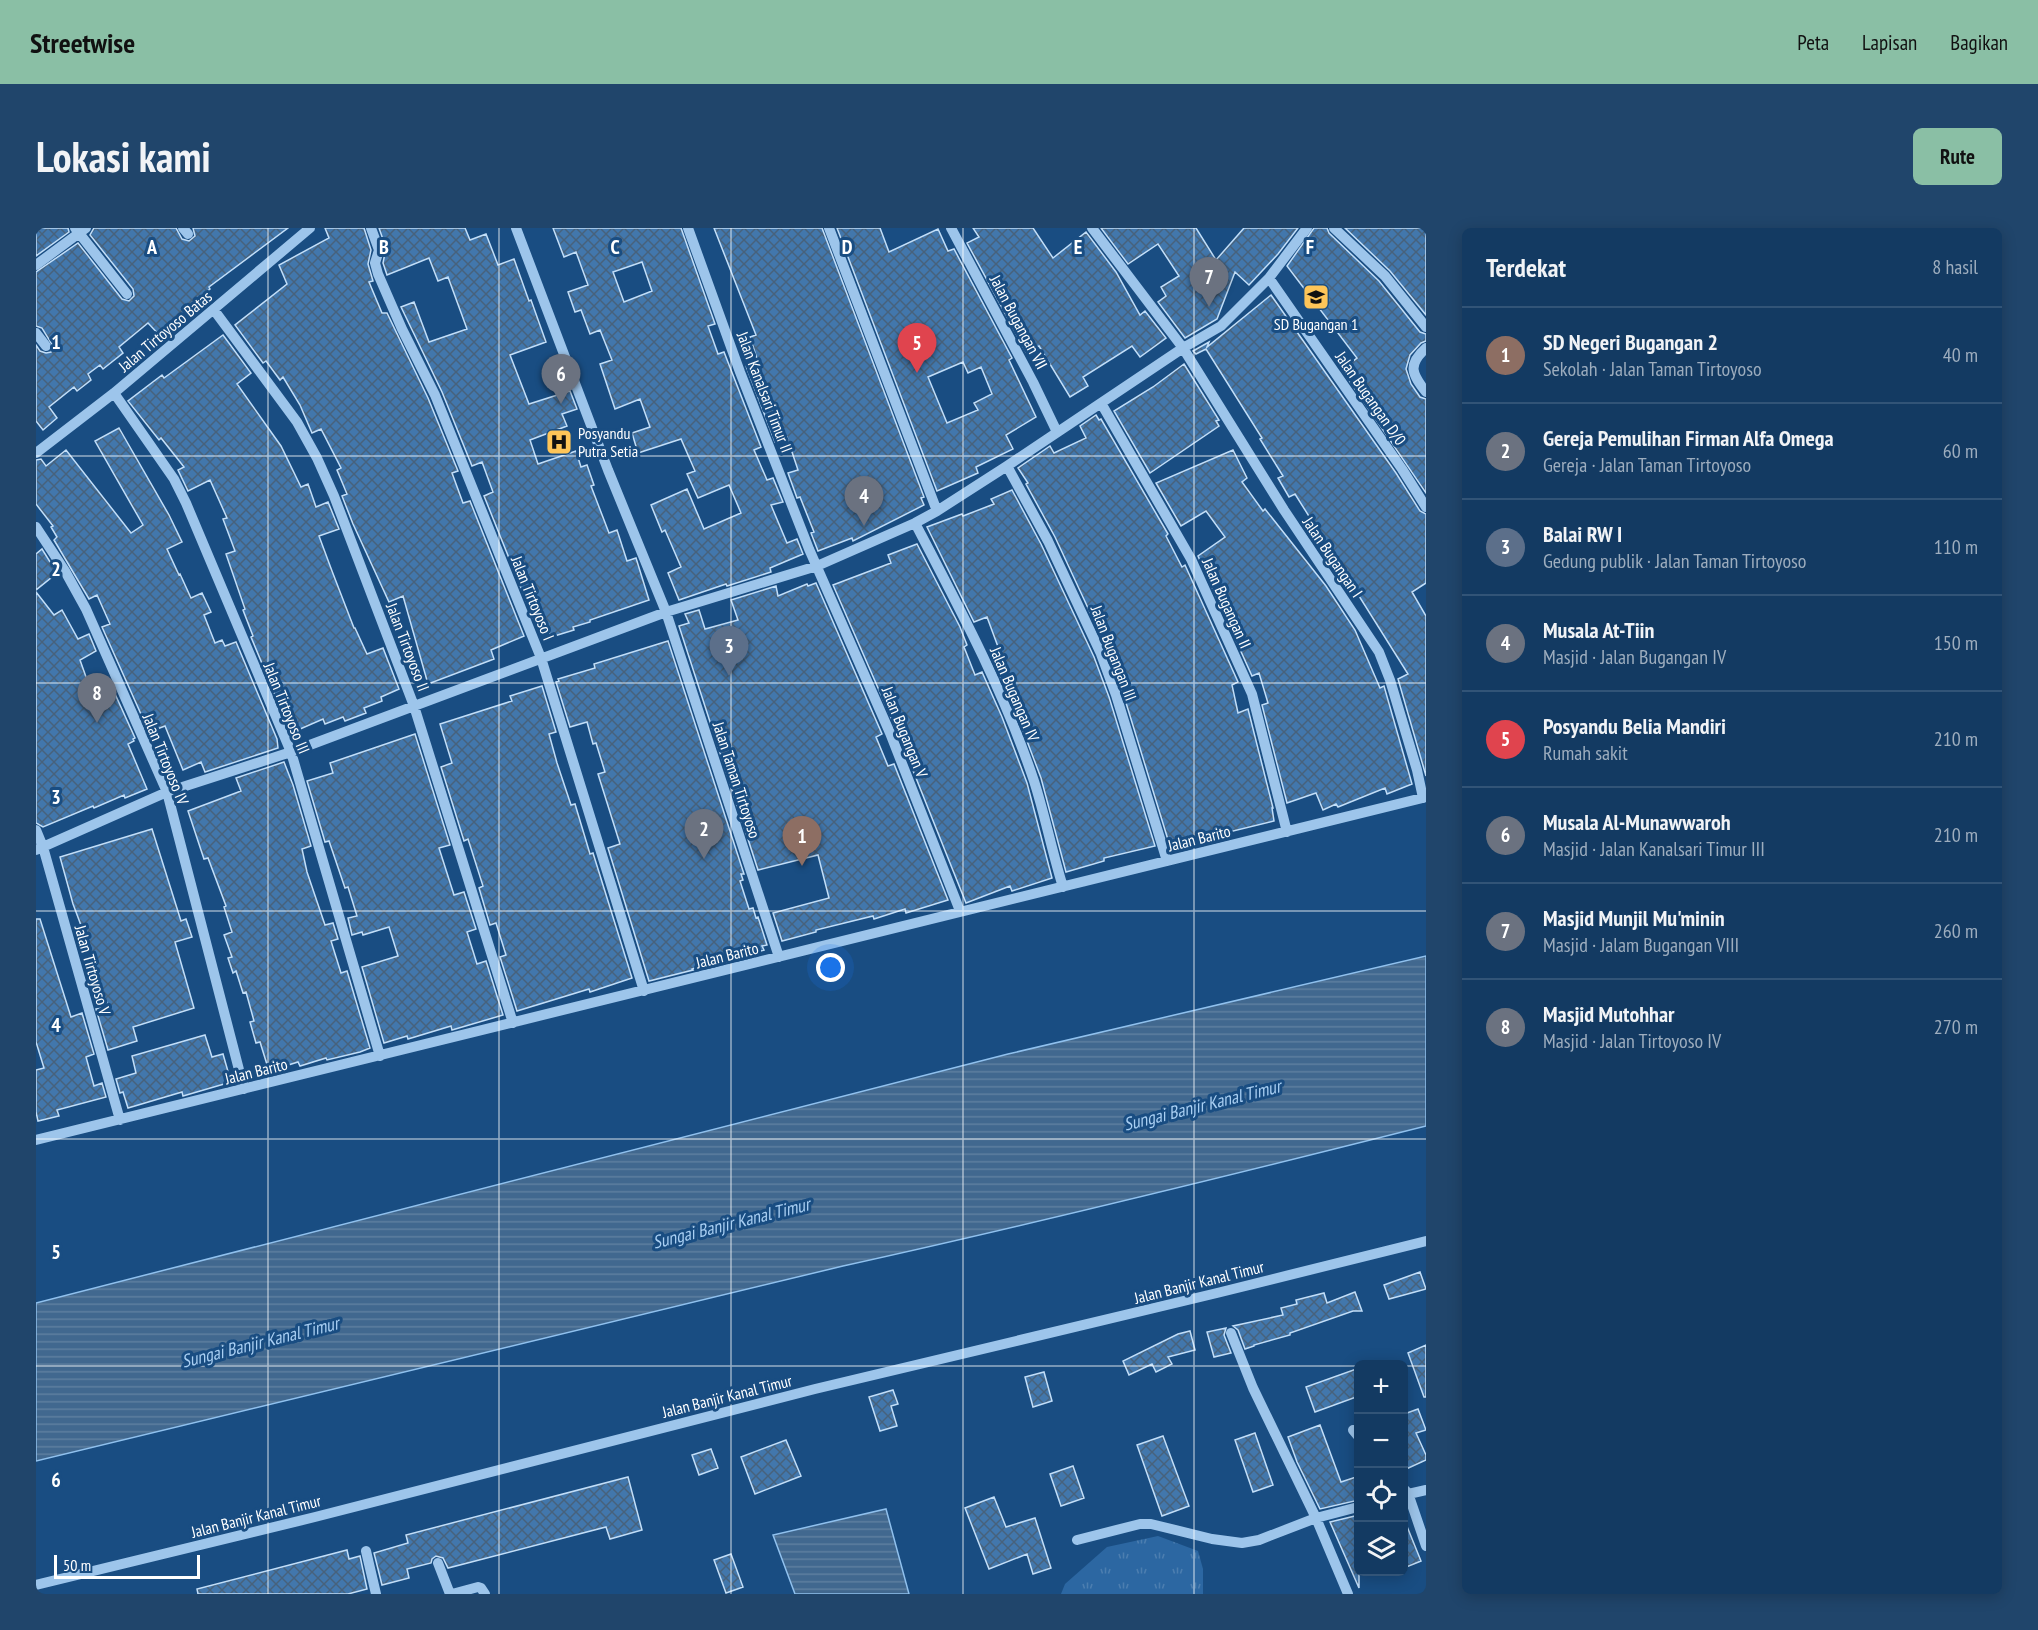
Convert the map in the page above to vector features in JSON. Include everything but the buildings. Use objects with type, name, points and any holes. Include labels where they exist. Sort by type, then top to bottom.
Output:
[{"type":"street","name":"Jalan Tirtoyoso Batas","points":[[36,453],[114,393],[310,228]]},
{"type":"street","name":"Jalan Tirtoyoso I","points":[[371,228],[379,250],[375,263],[378,274],[435,395],[542,658],[644,991]]},
{"type":"street","name":"Jalan Taman Tirtoyoso","points":[[516,228],[608,470],[666,612],[779,957]]},
{"type":"street","name":"Jalan Kanalsari Timur II","points":[[688,228],[740,372],[817,566]]},
{"type":"street","points":[[830,228],[937,511]]},
{"type":"street","name":"Jalan Bugangan VII","points":[[951,228],[1034,382],[1058,432]]},
{"type":"street","name":"Jalan Bugangan I","points":[[1092,228],[1183,348],[1284,510],[1379,652],[1390,680],[1425,798]]},
{"type":"street","points":[[39,849],[166,792],[291,752],[666,612],[817,566],[915,523],[1007,466],[1183,348],[1221,326],[1269,278],[1307,228]]},
{"type":"street","points":[[1334,228],[1384,276],[1426,327]]},
{"type":"street","points":[[36,265],[80,230],[127,294]]},
{"type":"street","name":"Jalan Bugangan D/0","points":[[1269,278],[1426,507]]},
{"type":"street","name":"Jalan Tirtoyoso II","points":[[214,310],[297,422],[317,458],[338,507],[414,706],[513,1023]]},
{"type":"street","points":[[36,333],[46,346]]},
{"type":"street","points":[[1426,348],[1416,359],[1413,368],[1415,376],[1426,392]]},
{"type":"street","name":"Jalan Tirtoyoso III","points":[[114,393],[174,479],[186,503],[291,752],[380,1056]]},
{"type":"street","name":"Jalan Bugangan II","points":[[1101,403],[1191,559],[1252,694],[1287,832]]},
{"type":"street","name":"Jalan Bugangan III","points":[[1007,466],[1053,551],[1101,654],[1116,695],[1167,861]]},
{"type":"street","name":"Jalan Bugangan IV","points":[[915,523],[1010,717],[1034,782],[1063,887]]},
{"type":"street","name":"Jalan Tirtoyoso IV","points":[[36,527],[65,570],[86,609],[166,792],[244,1089]]},
{"type":"street","name":"Jalan Bugangan V","points":[[817,566],[890,733],[960,911]]},
{"type":"street","name":"Jalan Barito","points":[[36,1140],[1425,798]]},
{"type":"street","name":"Jalan Tirtoyoso V","points":[[36,830],[39,849],[120,1119]]},
{"type":"street","name":"Jalan Banjir Kanal Timur","points":[[36,1585],[315,1517],[815,1389],[1426,1241]]},
{"type":"street","points":[[1231,1333],[1253,1388],[1316,1518],[1348,1594]]},
{"type":"street","points":[[1408,1492],[1426,1490]]},
{"type":"street","points":[[1408,1500],[1426,1546]]},
{"type":"street","points":[[1077,1540],[1140,1524],[1151,1524],[1212,1539],[1242,1543],[1259,1540],[1316,1518],[1354,1508]]},
{"type":"street","points":[[366,1551],[376,1592]]},
{"type":"street","points":[[438,1563],[448,1588],[478,1587],[482,1588],[485,1594]]},
{"type":"green space","points":[[1158,1536],[1198,1551],[1203,1569],[1203,1594],[1061,1594],[1065,1584],[1107,1547]]},
{"type":"water","name":"Sungai Banjir Kanal Timur","points":[[1426,956],[1426,1126],[1135,1198],[843,1266],[36,1461],[36,1303],[1008,1054]]},
{"type":"water","points":[[886,1509],[909,1594],[795,1594],[773,1535]]},
{"type":"place","name":"SD Bugangan 1","points":[[1316,297]]},
{"type":"place","name":"Masjid Munjil Mu'minin","points":[[1209,307]]},
{"type":"place","name":"Posyandu Belia Mandiri","points":[[917,373]]},
{"type":"place","name":"Musala Al-Munawwaroh","points":[[561,404]]},
{"type":"place","name":"Posyandu Putra Setia","points":[[559,442]]},
{"type":"place","name":"Musala At-Tiin","points":[[864,526]]},
{"type":"place","name":"Balai RW I","points":[[729,676]]},
{"type":"place","name":"Masjid Mutohhar","points":[[97,723]]},
{"type":"place","name":"Gereja Pemulihan Firman Alfa Omega","points":[[704,859]]},
{"type":"place","name":"SD Negeri Bugangan 2","points":[[802,866]]}]
